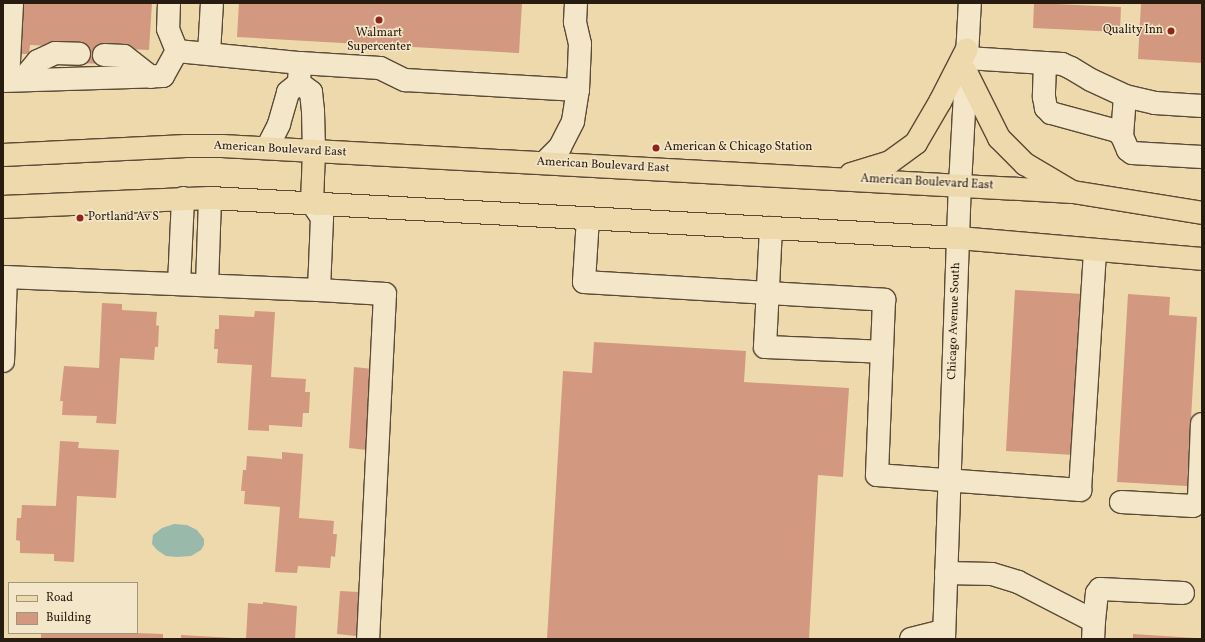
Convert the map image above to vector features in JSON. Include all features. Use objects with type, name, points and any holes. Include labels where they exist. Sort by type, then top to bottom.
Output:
[{"type":"main road","points":[[838,179],[890,162],[916,143],[967,60]]},
{"type":"main road","points":[[967,60],[998,138],[1025,164],[1073,192]]},
{"type":"main road","name":"American Boulevard East","points":[[3,155],[186,146],[267,148],[1073,192],[1202,213]]},
{"type":"main road","points":[[312,203],[314,151]]},
{"type":"main road","points":[[3,207],[210,198],[958,238],[1202,259]]},
{"type":"street","points":[[11,80],[12,3]]},
{"type":"street","points":[[169,3],[168,29],[177,51]]},
{"type":"street","points":[[209,53],[212,3]]},
{"type":"street","points":[[544,163],[560,147],[573,121],[578,90],[580,44],[575,22],[576,3]]},
{"type":"street","name":"Chicago Avenue South","points":[[944,635],[960,185],[970,3]]},
{"type":"street","points":[[11,80],[163,76],[177,51]]},
{"type":"street","points":[[177,51],[209,53],[300,73],[380,68],[405,80],[578,90]]},
{"type":"street","points":[[11,80],[38,60],[56,53],[79,54]]},
{"type":"street","points":[[104,55],[124,56],[151,77]]},
{"type":"street","points":[[967,60],[1062,64],[1125,96],[1156,103],[1202,106]]},
{"type":"street","points":[[1045,63],[1044,97],[1046,108],[1051,113],[1117,131],[1122,136],[1128,150],[1132,153],[1202,157]]},
{"type":"street","points":[[267,148],[279,124],[288,92],[300,73]]},
{"type":"street","points":[[300,73],[311,92],[314,151]]},
{"type":"street","points":[[1122,136],[1125,96]]},
{"type":"street","points":[[179,284],[183,198]]},
{"type":"street","points":[[207,285],[210,198]]},
{"type":"street","points":[[312,203],[322,218],[319,290]]},
{"type":"street","points":[[588,218],[584,282],[884,300],[877,475],[1080,490],[1095,250]]},
{"type":"street","points":[[771,228],[765,347],[882,352]]},
{"type":"street","points":[[3,361],[6,277],[385,294],[368,639]]},
{"type":"street","points":[[1121,502],[1193,506],[1199,498],[1202,424]]},
{"type":"street","points":[[946,573],[992,574],[1018,582],[1094,630],[1096,593],[1100,589],[1183,593]]},
{"type":"street","points":[[911,639],[944,635]]},
{"type":"shaded area","points":[[174,524],[187,525],[197,530],[204,539],[204,545],[201,550],[191,556],[177,557],[166,556],[157,550],[152,544],[153,535],[162,528]]},
{"type":"building","points":[[24,3],[152,3],[149,50],[104,48],[103,64],[79,63],[80,47],[30,45],[29,54],[21,54]]},
{"type":"building","name":"Walmart Supercenter","points":[[239,3],[522,3],[519,53],[237,37]]},
{"type":"building","points":[[1034,3],[1121,7],[1120,32],[1033,28]]},
{"type":"building","name":"Quality Inn","points":[[1141,3],[1202,4],[1202,63],[1138,59]]},
{"type":"building","points":[[1015,290],[1083,294],[1074,455],[1006,451]]},
{"type":"building","points":[[1128,294],[1170,297],[1169,315],[1197,317],[1187,486],[1117,482]]},
{"type":"building","points":[[102,303],[122,304],[122,310],[157,312],[156,325],[159,326],[158,347],[155,347],[154,360],[120,358],[116,424],[96,423],[97,416],[62,415],[63,401],[60,401],[64,366],[99,368]]},
{"type":"building","points":[[255,311],[275,312],[271,377],[306,379],[305,392],[310,392],[309,413],[303,413],[302,427],[269,425],[269,431],[248,430],[252,365],[217,363],[218,349],[214,349],[215,329],[219,329],[219,315],[254,317]]},
{"type":"building","points":[[594,342],[746,351],[744,382],[849,388],[843,477],[818,475],[809,639],[547,639],[563,371],[592,373]]},
{"type":"building","points":[[354,367],[373,369],[367,450],[349,448]]},
{"type":"building","points":[[60,441],[79,442],[78,448],[119,450],[116,498],[77,496],[74,562],[54,561],[54,554],[20,553],[20,541],[16,540],[17,518],[21,518],[22,505],[56,506]]},
{"type":"building","points":[[282,452],[303,454],[299,518],[334,521],[333,534],[337,534],[335,557],[331,556],[330,568],[298,566],[297,573],[275,572],[280,507],[244,504],[245,491],[241,491],[243,470],[246,470],[247,456],[282,459]]},
{"type":"building","points":[[340,591],[359,592],[356,636],[337,634]]},
{"type":"building","points":[[263,602],[297,606],[295,639],[246,639],[248,603],[263,604]]},
{"type":"building","points":[[41,634],[163,634],[163,639],[41,639]]},
{"type":"building","points":[[1133,634],[1195,638],[1195,639],[1133,639]]},
{"type":"building","points":[[181,635],[233,638],[233,639],[181,639]]},
{"type":"place","name":"Walmart Supercenter","points":[[379,20]]},
{"type":"place","name":"Quality Inn","points":[[1171,31]]},
{"type":"place","name":"American & Chicago Station","points":[[656,148]]},
{"type":"place","name":"Portland Av S","points":[[80,218]]}]
